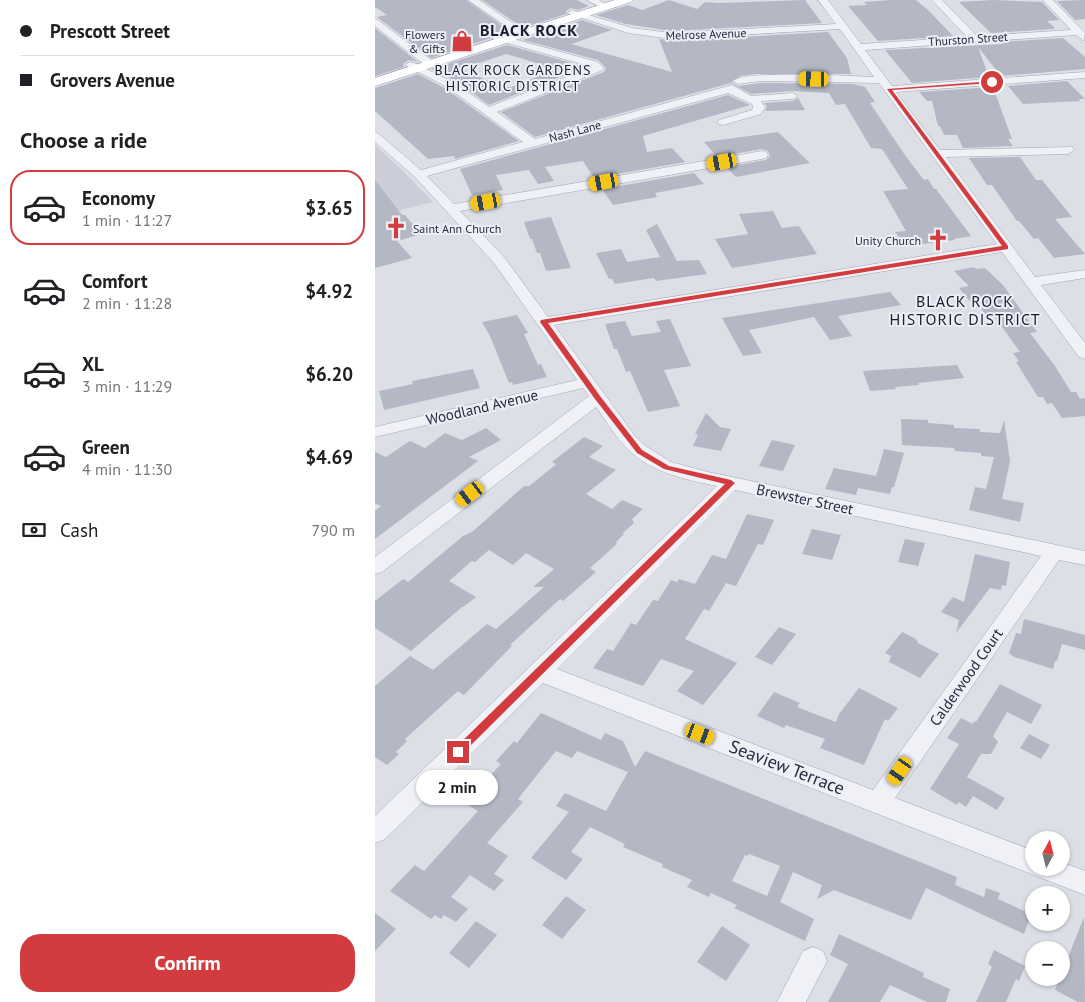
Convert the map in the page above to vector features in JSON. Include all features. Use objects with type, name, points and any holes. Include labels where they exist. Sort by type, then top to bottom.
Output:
[{"type":"main road","points":[[375,76],[420,64],[577,14],[601,3],[627,0]]},
{"type":"main road","points":[[375,82],[420,64]]},
{"type":"street","points":[[473,0],[520,32]]},
{"type":"street","points":[[823,0],[1085,354]]},
{"type":"street","points":[[937,0],[975,39]]},
{"type":"street","points":[[1049,0],[1080,30]]},
{"type":"street","name":"Melrose Avenue","points":[[577,14],[631,31],[671,36],[843,26]]},
{"type":"street","points":[[375,21],[420,64],[533,143]]},
{"type":"street","name":"Thurston Street","points":[[858,46],[1080,30]]},
{"type":"street","points":[[489,111],[599,68],[594,64],[501,38]]},
{"type":"street","points":[[886,84],[1085,75]]},
{"type":"street","name":"Nash Lane","points":[[419,174],[761,78],[886,84]]},
{"type":"street","points":[[723,122],[757,112],[759,107],[756,102],[749,99],[733,86]]},
{"type":"street","points":[[749,99],[793,96]]},
{"type":"street","name":"Brewster Street","points":[[376,138],[419,174],[499,260],[629,440],[647,458],[667,468],[731,483],[1085,558]]},
{"type":"street","points":[[937,154],[1068,150]]},
{"type":"street","points":[[452,208],[761,155]]},
{"type":"street","points":[[544,322],[1006,247]]},
{"type":"street","points":[[1032,282],[1085,274]]},
{"type":"street","points":[[375,567],[593,390]]},
{"type":"street","name":"Woodland Avenue","points":[[375,432],[593,390]]},
{"type":"street","points":[[375,832],[731,483]]},
{"type":"street","name":"Calderwood Court","points":[[878,802],[1055,551]]},
{"type":"street","name":"Seaview Terrace","points":[[540,672],[1025,859]]},
{"type":"street","points":[[1066,876],[1085,883]]},
{"type":"street","points":[[791,1002],[813,961]]},
{"type":"shaded area","points":[[375,145],[403,171],[433,202],[375,216]]},
{"type":"building","points":[[375,0],[466,0],[511,32],[503,34],[493,33],[491,38],[431,58],[377,17],[387,15],[375,7]]},
{"type":"building","points":[[482,0],[577,0],[589,6],[578,10],[571,8],[566,11],[566,14],[523,28]]},
{"type":"building","points":[[669,0],[697,9],[705,2],[805,0],[822,23],[671,31],[626,24],[596,15],[628,5],[642,10]]},
{"type":"building","points":[[916,0],[953,36],[878,41],[848,6],[867,5],[864,2]]},
{"type":"building","points":[[993,0],[1042,2],[1059,20],[1047,21],[1055,28],[1053,29],[991,33],[959,2]]},
{"type":"building","points":[[1085,0],[1085,19],[1075,20],[1057,1]]},
{"type":"building","points":[[582,20],[612,30],[571,44],[672,72],[659,39],[671,41],[828,32],[847,58],[851,74],[756,74],[741,76],[731,82],[738,86],[761,83],[853,84],[865,87],[875,102],[870,103],[907,158],[924,180],[928,179],[971,236],[955,240],[906,246],[895,232],[906,231],[883,191],[908,189],[882,149],[871,148],[845,104],[836,105],[829,93],[793,91],[751,94],[731,83],[535,137],[501,112],[604,72],[606,68],[598,60],[523,40]]},
{"type":"building","points":[[375,28],[418,62],[409,60],[403,64],[404,67],[375,76]]},
{"type":"building","points":[[1063,38],[1085,57],[1085,69],[1001,76],[978,47],[989,77],[912,83],[885,50],[1002,44],[1000,42]]},
{"type":"building","points":[[507,45],[586,67],[489,105],[456,81],[431,69]],"holes":[[[506,54],[557,69],[511,87],[503,87],[461,69]]]},
{"type":"building","points":[[418,74],[446,89],[519,141],[455,159],[454,156],[428,159],[375,111],[375,88]]},
{"type":"building","points":[[1067,81],[1085,99],[1079,99],[1080,101],[1023,104],[1008,86]]},
{"type":"building","points":[[993,87],[1012,139],[1008,139],[1013,146],[963,148],[957,135],[944,135],[940,126],[938,126],[932,101],[927,101],[919,92]]},
{"type":"building","points":[[728,95],[750,105],[643,136],[647,152],[672,148],[685,162],[594,178],[583,161],[545,167],[554,181],[538,184],[529,170],[496,175],[503,190],[472,195],[460,169]]},
{"type":"building","points":[[798,98],[805,110],[765,111],[767,106],[764,103],[793,101]]},
{"type":"building","points":[[778,132],[810,163],[736,177],[726,167],[766,160],[770,156],[768,151],[762,149],[717,157],[704,142]]},
{"type":"building","points":[[1020,157],[1036,180],[1042,180],[1072,217],[1055,219],[1085,254],[1054,258],[1038,238],[1034,239],[1017,221],[992,185],[987,185],[969,158]]},
{"type":"building","points":[[694,173],[704,184],[655,193],[657,197],[613,205],[602,189]]},
{"type":"building","points":[[375,180],[402,215],[405,215],[421,234],[397,241],[412,258],[375,268]]},
{"type":"building","points":[[773,211],[782,228],[799,226],[817,254],[732,268],[715,239],[748,234],[739,214]]},
{"type":"building","points":[[551,217],[571,268],[546,271],[540,253],[537,253],[532,239],[530,239],[524,222]]},
{"type":"building","points":[[657,224],[677,261],[699,260],[707,274],[656,281],[654,278],[615,284],[612,279],[609,279],[596,253],[621,249],[627,262],[660,257],[646,230]]},
{"type":"building","points":[[974,267],[976,269],[985,268],[1003,285],[1037,332],[1030,333],[1055,366],[1071,392],[1076,392],[1080,399],[1085,398],[1085,416],[1062,418],[1052,403],[1047,404],[1043,397],[1038,397],[1016,362],[1019,361],[1013,353],[1020,352],[995,317],[987,317],[978,304],[973,305],[959,288],[969,286],[954,271]]},
{"type":"building","points":[[890,292],[901,305],[838,316],[852,336],[830,340],[814,317],[749,330],[762,353],[743,356],[722,318]]},
{"type":"building","points":[[517,315],[528,333],[524,334],[538,365],[541,364],[547,377],[513,385],[512,382],[509,383],[490,336],[482,322]]},
{"type":"building","points":[[670,319],[691,366],[664,370],[680,406],[648,412],[630,371],[626,372],[617,349],[614,349],[605,324],[625,321],[632,336],[661,332],[656,321]]},
{"type":"building","points":[[957,365],[964,378],[918,383],[919,385],[895,387],[896,389],[870,391],[863,371]]},
{"type":"building","points":[[473,369],[480,388],[384,410],[379,391],[413,384],[412,381]]},
{"type":"building","points":[[706,413],[720,427],[731,429],[721,451],[693,446],[698,435],[695,434]]},
{"type":"building","points":[[901,419],[928,420],[928,423],[954,425],[954,428],[980,429],[980,432],[1000,433],[1004,420],[1010,461],[1002,499],[1024,503],[1020,522],[969,510],[975,487],[986,489],[994,457],[981,456],[981,453],[955,451],[954,448],[902,445]]},
{"type":"building","points":[[486,428],[501,440],[469,457],[478,461],[375,539],[375,511],[381,506],[375,503],[375,452],[386,457],[410,441],[425,448],[445,433],[462,440]]},
{"type":"building","points":[[584,437],[603,446],[589,457],[616,470],[586,494],[612,509],[622,500],[643,509],[632,519],[634,523],[622,534],[624,534],[616,542],[617,544],[590,568],[596,572],[563,601],[560,599],[510,645],[512,646],[464,695],[458,691],[405,739],[407,741],[396,752],[399,754],[387,765],[375,757],[375,686],[410,656],[433,670],[487,624],[496,629],[544,587],[533,587],[554,569],[526,553],[513,565],[489,550],[475,562],[472,561],[449,581],[476,597],[411,651],[375,628],[375,601],[403,579],[408,582],[463,536],[472,532],[524,486],[529,486],[554,466],[556,464],[552,462]]},
{"type":"building","points":[[772,440],[795,445],[783,471],[759,466]]},
{"type":"building","points":[[884,449],[904,453],[894,487],[892,487],[890,494],[858,488],[856,495],[825,489],[834,468],[876,476]]},
{"type":"building","points":[[747,514],[774,520],[763,545],[758,544],[736,586],[726,583],[709,611],[704,609],[685,639],[737,663],[703,705],[677,691],[694,671],[661,659],[643,686],[593,668],[607,649],[613,651],[631,623],[636,625],[653,600],[658,601],[671,580],[677,582],[679,579],[695,584],[712,555],[726,559]]},
{"type":"building","points":[[812,529],[841,535],[832,560],[802,554]]},
{"type":"building","points":[[905,539],[925,543],[918,566],[898,562]]},
{"type":"building","points":[[975,554],[1010,562],[1006,586],[1002,585],[1001,590],[990,588],[956,633],[959,620],[941,612],[953,597],[964,602]]},
{"type":"building","points":[[1024,619],[1085,635],[1085,650],[1062,644],[1053,669],[1014,657],[1009,653],[1016,633],[1021,634]]},
{"type":"building","points":[[779,627],[796,634],[772,665],[755,657]]},
{"type":"building","points":[[902,632],[939,654],[920,678],[889,662],[891,656],[885,653]]},
{"type":"building","points":[[1000,684],[1042,705],[1031,724],[1007,712],[993,736],[998,742],[991,754],[981,754],[967,777],[1005,798],[997,810],[973,796],[966,807],[959,802],[957,805],[930,789],[959,744],[947,738],[961,718],[973,724],[974,721],[976,722]]},
{"type":"building","points":[[859,688],[898,708],[888,721],[885,719],[864,765],[820,748],[825,739],[786,725],[784,728],[757,716],[774,692],[800,703],[797,707],[836,722],[839,714]]},
{"type":"building","points":[[541,713],[601,740],[605,733],[623,741],[635,767],[645,751],[957,877],[955,885],[984,897],[986,888],[1000,893],[998,899],[1025,911],[1024,934],[926,888],[911,920],[834,890],[817,899],[822,885],[793,872],[780,902],[814,919],[805,941],[734,908],[737,905],[711,893],[709,897],[687,887],[692,880],[662,867],[663,864],[623,847],[625,844],[590,827],[571,852],[583,859],[566,880],[531,858],[569,812],[556,806],[565,793],[606,811],[628,772],[577,751],[572,758],[556,751],[518,799],[523,802],[487,843],[508,856],[494,874],[504,880],[494,891],[470,875],[451,897],[468,909],[456,922],[444,915],[441,919],[435,915],[431,919],[390,891],[415,865],[424,871],[478,811],[464,803],[501,764],[496,761],[514,741],[517,743]],"holes":[[[749,854],[780,866],[767,896],[732,881],[745,855],[748,856]]]},
{"type":"building","points":[[1029,734],[1050,745],[1041,759],[1020,748]]},
{"type":"building","points":[[566,896],[586,910],[562,939],[542,925]]},
{"type":"building","points":[[375,913],[396,929],[375,951]]},
{"type":"building","points":[[1084,917],[1085,1002],[1078,1002],[1055,990],[1057,986],[1070,986],[1070,952]]},
{"type":"building","points":[[476,921],[497,935],[469,968],[449,953]]},
{"type":"building","points":[[722,926],[750,945],[726,981],[697,962]]},
{"type":"building","points":[[839,934],[924,973],[923,977],[950,989],[946,1002],[927,1002],[890,985],[880,1002],[828,1002],[848,964],[830,955]]},
{"type":"building","points":[[994,950],[1025,966],[1019,981],[1016,979],[1006,1002],[976,1002],[992,967],[988,964]]},
{"type":"place","name":"Flowers & Gifts","points":[[462,41]]},
{"type":"place","name":"Saint Ann Church","points":[[396,228]]},
{"type":"place","name":"Unity Church","points":[[938,240]]},
{"type":"district","name":"BLACK ROCK","points":[[529,30]]},
{"type":"district","name":"BLACK ROCK GARDENS HISTORIC DISTRICT","points":[[513,78]]},
{"type":"district","name":"BLACK ROCK HISTORIC DISTRICT","points":[[965,310]]},
{"type":"route","points":[[458,752],[731,483],[667,468],[647,458],[640,452],[597,397],[589,382],[544,322],[1006,247],[889,89],[992,82]]}]
